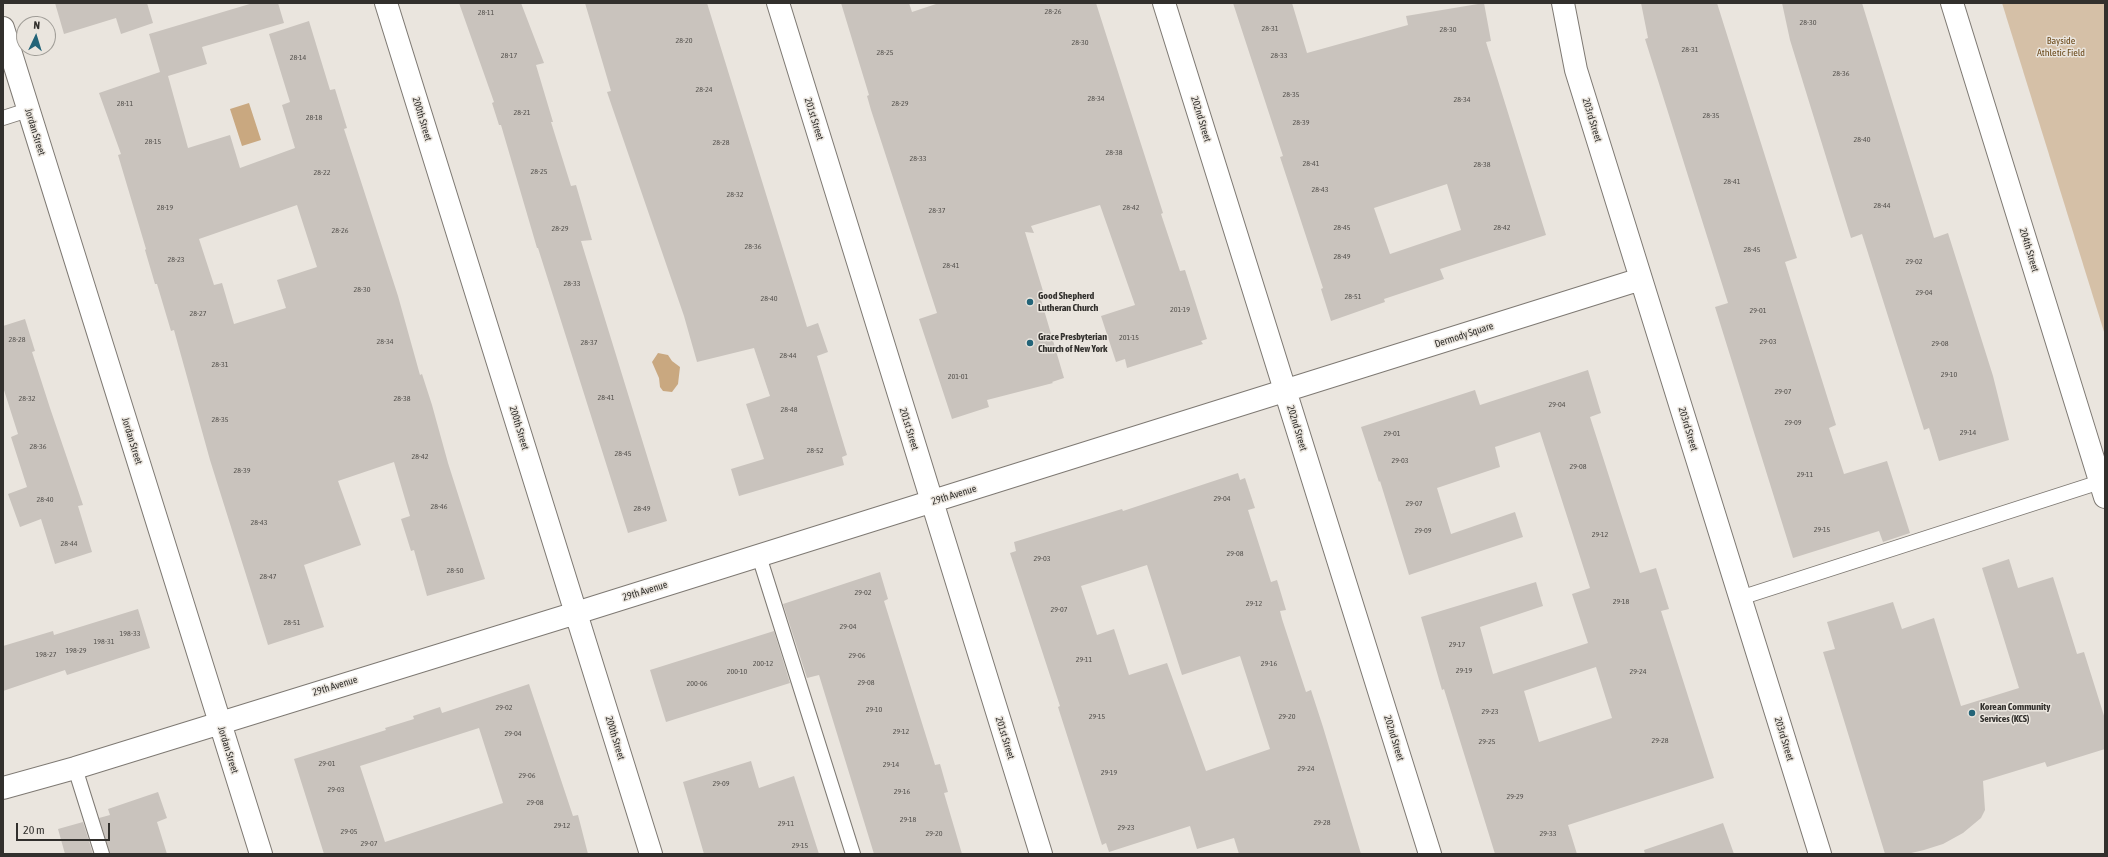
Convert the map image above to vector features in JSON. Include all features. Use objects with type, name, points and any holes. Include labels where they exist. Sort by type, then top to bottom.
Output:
[{"type":"street","name":"200th Street","points":[[386,3],[651,854]]},
{"type":"street","name":"201st Street","points":[[778,3],[1041,854]]},
{"type":"street","name":"202nd Street","points":[[1164,3],[1430,854]]},
{"type":"street","name":"203rd Street","points":[[1563,3],[1576,70],[1820,854]]},
{"type":"street","name":"204th Street","points":[[1952,3],[2103,490]]},
{"type":"street","name":"Jordan Street","points":[[3,28],[261,854]]},
{"type":"street","name":"Dermody Square","points":[[1286,392],[1641,280]]},
{"type":"street","name":"29th Avenue","points":[[3,788],[75,768],[1286,392]]},
{"type":"lane","points":[[3,118],[28,110]]},
{"type":"lane","points":[[1740,598],[2103,490]]},
{"type":"lane","points":[[759,556],[853,854]]},
{"type":"lane","points":[[75,768],[102,854]]},
{"type":"green space","name":"Bayside Athletic Field","points":[[2002,3],[2105,3],[2105,335]]},
{"type":"shaded area","points":[[249,103],[261,140],[242,146],[230,109]]},
{"type":"shaded area","points":[[658,353],[668,355],[672,361],[680,367],[678,384],[672,392],[663,391],[660,387],[659,378],[652,362]]},
{"type":"building","points":[[55,3],[147,3],[153,23],[121,34],[116,18],[64,34]]},
{"type":"building","points":[[253,3],[278,3],[284,23],[202,47],[207,64],[168,76],[188,148],[230,135],[240,168],[295,148],[282,105],[290,102],[269,34],[309,21],[330,90],[335,89],[347,128],[344,129],[398,296],[420,375],[422,374],[432,405],[448,463],[485,579],[427,596],[414,550],[411,551],[401,519],[410,516],[394,462],[338,481],[361,545],[304,565],[324,627],[268,645],[210,460],[174,330],[171,331],[157,284],[155,284],[118,155],[121,154],[99,93],[160,72],[149,34]],"holes":[[[297,205],[317,267],[277,280],[286,308],[234,324],[222,283],[214,285],[199,239]]]},
{"type":"building","points":[[459,3],[521,3],[544,63],[536,65],[553,122],[551,122],[571,186],[576,185],[592,240],[581,241],[667,521],[628,533],[537,248],[501,125],[499,125],[492,103],[494,102]]},
{"type":"building","points":[[585,3],[707,3],[807,327],[818,323],[828,352],[817,356],[847,455],[842,457],[844,465],[739,496],[731,469],[764,459],[746,404],[770,396],[754,348],[697,362],[684,316],[607,92],[611,91]]},
{"type":"building","points":[[841,3],[909,3],[912,12],[939,3],[1096,3],[1163,213],[1161,214],[1180,271],[1185,270],[1207,339],[1201,341],[1203,344],[1127,368],[1125,359],[1116,362],[1101,316],[1135,305],[1100,205],[1031,226],[1034,233],[1025,232],[1043,291],[1039,293],[1064,378],[1052,382],[1053,383],[987,400],[989,407],[952,419],[919,319],[937,313],[871,110],[867,96],[869,95]]},
{"type":"building","points":[[1233,3],[1292,3],[1307,53],[1408,25],[1406,16],[1484,3],[1491,41],[1486,42],[1546,235],[1440,269],[1444,279],[1384,299],[1385,302],[1331,321],[1321,289],[1323,288],[1280,157],[1283,156]],"holes":[[[1447,184],[1461,230],[1390,254],[1374,208]]]},
{"type":"building","points":[[1641,3],[1717,3],[1797,258],[1785,262],[1836,425],[1829,428],[1844,474],[1887,461],[1910,533],[1883,542],[1879,531],[1793,558],[1715,307],[1728,303],[1645,39],[1648,38]]},
{"type":"building","points":[[1782,3],[1862,3],[1934,238],[1948,233],[1993,376],[2009,440],[1939,461],[1929,428],[1924,430],[1862,234],[1851,238],[1790,40]]},
{"type":"building","points":[[25,319],[35,351],[32,352],[83,505],[78,506],[92,552],[55,564],[41,519],[20,527],[8,494],[27,487],[11,437],[18,434],[3,387],[3,326]]},
{"type":"building","points":[[1588,370],[1601,413],[1590,417],[1640,573],[1656,568],[1669,609],[1661,611],[1714,778],[1568,825],[1577,854],[1495,854],[1444,689],[1442,690],[1421,617],[1536,582],[1543,606],[1480,627],[1493,674],[1588,643],[1572,594],[1590,588],[1540,432],[1495,447],[1500,467],[1437,488],[1451,534],[1515,512],[1523,537],[1409,575],[1380,481],[1379,482],[1361,427],[1475,390],[1480,405]],"holes":[[[1596,667],[1612,718],[1539,742],[1524,691]]]},
{"type":"building","points":[[1238,473],[1240,480],[1245,478],[1255,508],[1248,510],[1271,582],[1277,580],[1286,610],[1280,611],[1282,619],[1306,692],[1311,690],[1361,854],[1239,854],[1234,838],[1197,849],[1190,826],[1109,852],[1106,843],[1102,845],[1058,707],[1060,706],[1010,553],[1016,551],[1014,542],[1122,509],[1123,511]],"holes":[[[1147,565],[1182,675],[1240,656],[1270,749],[1206,771],[1167,663],[1129,675],[1114,629],[1097,635],[1081,586]]]},
{"type":"building","name":"Korean Community Services (KCS)","points":[[2009,559],[2018,588],[2053,577],[2077,654],[2084,652],[2105,719],[2105,749],[2047,767],[2045,762],[1983,781],[1985,810],[1981,818],[1963,833],[1943,844],[1924,850],[1907,854],[1885,854],[1823,652],[1835,649],[1827,622],[1893,602],[1902,629],[1934,618],[1961,706],[2019,688],[1982,568]]},
{"type":"building","points":[[880,572],[888,599],[884,601],[935,765],[940,764],[948,792],[944,793],[962,854],[874,854],[819,675],[807,678],[783,604]]},
{"type":"building","points":[[138,609],[150,648],[67,675],[65,670],[3,691],[3,646],[53,631],[54,635]]},
{"type":"building","points":[[774,631],[790,683],[666,722],[650,670]]},
{"type":"building","points":[[529,684],[573,816],[578,815],[588,854],[324,854],[294,759],[386,730],[385,728],[414,719],[413,716],[440,707],[442,713]],"holes":[[[479,728],[503,803],[385,842],[360,766]]]},
{"type":"building","points":[[751,761],[759,788],[794,776],[819,854],[704,854],[683,782]]},
{"type":"building","points":[[158,792],[167,818],[157,822],[167,854],[110,854],[99,818],[110,815],[108,809]]},
{"type":"building","points":[[83,822],[93,854],[65,854],[58,829]]},
{"type":"building","points":[[1723,823],[1734,854],[1645,854],[1644,850]]},
{"type":"place","name":"Good Shepherd Lutheran Church","points":[[1030,302]]},
{"type":"place","name":"Grace Presbyterian Church of New York","points":[[1030,343]]},
{"type":"place","name":"Korean Community Services (KCS)","points":[[1972,713]]}]
